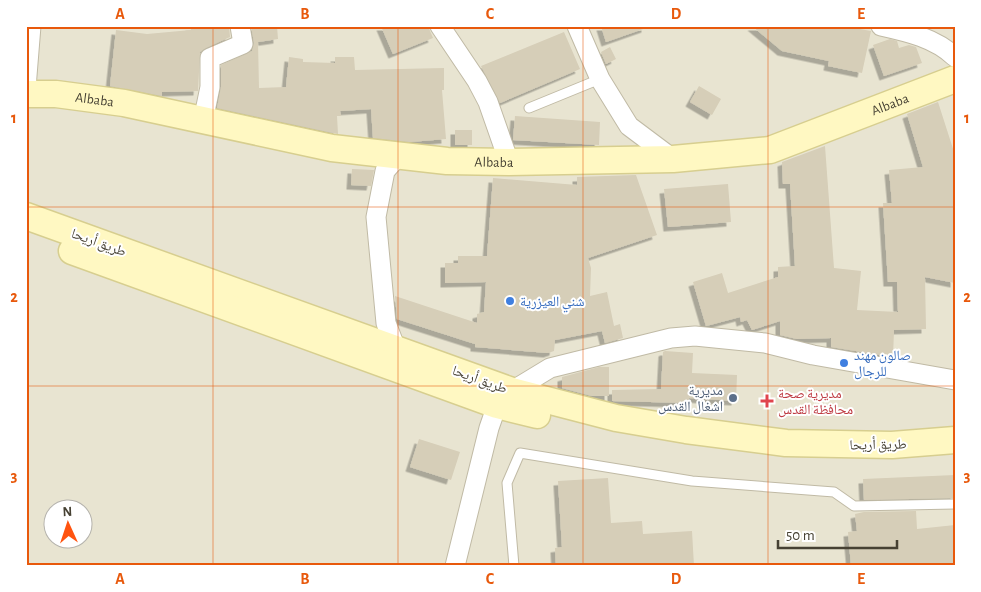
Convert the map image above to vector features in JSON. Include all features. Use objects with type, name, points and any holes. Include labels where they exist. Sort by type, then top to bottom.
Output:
[{"type":"main road","name":"Albaba","points":[[26,94],[56,94],[124,103],[332,148],[447,161],[509,162],[673,159],[770,150],[955,79]]},
{"type":"main road","name":"طريق أريحا","points":[[26,216],[396,349],[504,398],[686,430],[786,443],[892,445],[955,440]]},
{"type":"main road","name":"طريق أريحا","points":[[26,235],[615,434],[695,446],[800,456],[879,459],[955,453]]},
{"type":"street","points":[[26,88],[31,26]]},
{"type":"street","points":[[203,121],[210,87],[210,58],[243,44],[240,26]]},
{"type":"street","points":[[440,26],[477,81],[488,102],[509,162]]},
{"type":"street","points":[[577,26],[600,79],[630,126],[673,159]]},
{"type":"street","points":[[881,26],[912,33],[945,47],[955,57]]},
{"type":"street","points":[[396,349],[386,323],[376,217],[385,171],[398,156]]},
{"type":"street","points":[[455,566],[489,428],[504,398],[550,368],[671,338],[695,336],[765,343],[813,355],[955,380]]},
{"type":"lane","points":[[529,108],[600,79]]},
{"type":"lane","points":[[514,566],[507,483],[520,453],[692,481],[834,492],[854,506],[955,504]]},
{"type":"shaded area","points":[[26,26],[955,26],[955,566],[26,566]]},
{"type":"building","points":[[190,26],[229,26],[230,37],[200,52],[198,91],[162,92],[162,96],[110,86],[116,30],[147,34],[191,30]]},
{"type":"building","points":[[251,26],[277,26],[278,39],[258,42],[259,88],[286,87],[289,57],[303,59],[303,62],[335,63],[335,57],[354,57],[355,70],[444,68],[444,90],[442,90],[446,139],[410,142],[373,138],[371,109],[340,111],[341,116],[337,116],[338,134],[217,108],[221,87],[221,65],[252,51],[254,43]]},
{"type":"building","points":[[381,26],[428,26],[433,38],[393,54]]},
{"type":"building","points":[[601,26],[646,26],[646,28],[606,42]]},
{"type":"building","points":[[752,26],[843,26],[871,31],[862,73],[828,66],[829,61],[782,51]]},
{"type":"building","points":[[564,32],[580,69],[500,103],[481,66]]},
{"type":"building","points":[[890,39],[897,41],[899,48],[909,45],[916,47],[922,63],[884,76],[873,45]]},
{"type":"building","points":[[610,47],[616,59],[606,64],[601,52]]},
{"type":"building","points":[[699,86],[721,99],[712,115],[690,102]]},
{"type":"building","points":[[938,102],[955,155],[955,283],[925,277],[926,329],[894,330],[893,357],[831,347],[831,338],[797,339],[780,335],[780,321],[752,330],[747,320],[741,322],[740,317],[706,326],[693,282],[722,273],[728,293],[778,277],[778,267],[795,266],[790,184],[783,184],[782,162],[825,146],[834,268],[861,271],[857,310],[898,312],[897,282],[888,282],[883,203],[892,203],[889,170],[923,167],[907,114]]},
{"type":"building","points":[[515,116],[600,122],[599,145],[513,140]]},
{"type":"building","points":[[455,130],[472,130],[472,145],[455,145]]},
{"type":"building","points":[[352,169],[374,170],[371,186],[351,185]]},
{"type":"building","points":[[636,175],[657,235],[588,258],[591,268],[590,296],[607,292],[614,326],[620,324],[623,338],[605,343],[602,331],[555,340],[554,351],[548,353],[475,347],[475,344],[397,319],[395,296],[477,323],[477,314],[484,312],[486,282],[445,283],[445,263],[458,263],[458,256],[487,256],[493,178],[577,185],[577,177]]},
{"type":"building","points":[[728,184],[731,222],[668,227],[664,189]]},
{"type":"building","points":[[663,352],[693,353],[692,373],[737,375],[736,401],[689,398],[688,403],[612,401],[612,390],[661,389]]},
{"type":"building","points":[[599,367],[609,367],[609,396],[592,396],[562,388],[562,377]]},
{"type":"building","points":[[419,439],[460,452],[451,480],[410,467]]},
{"type":"building","points":[[955,475],[955,498],[864,500],[863,479]]},
{"type":"building","points":[[608,478],[611,523],[642,521],[643,534],[692,531],[694,566],[556,566],[555,548],[562,547],[558,481]]},
{"type":"building","points":[[916,511],[917,529],[955,525],[955,566],[851,566],[848,532],[857,531],[855,514],[864,512]]},
{"type":"place","name":"شني العيزرية","points":[[510,301]]},
{"type":"place","name":"صالون مهند للرجال","points":[[844,363]]},
{"type":"place","name":"مديرية اشغال القدس","points":[[733,398]]},
{"type":"place","name":"مديرية صحة محافظة القدس","points":[[767,401]]}]
